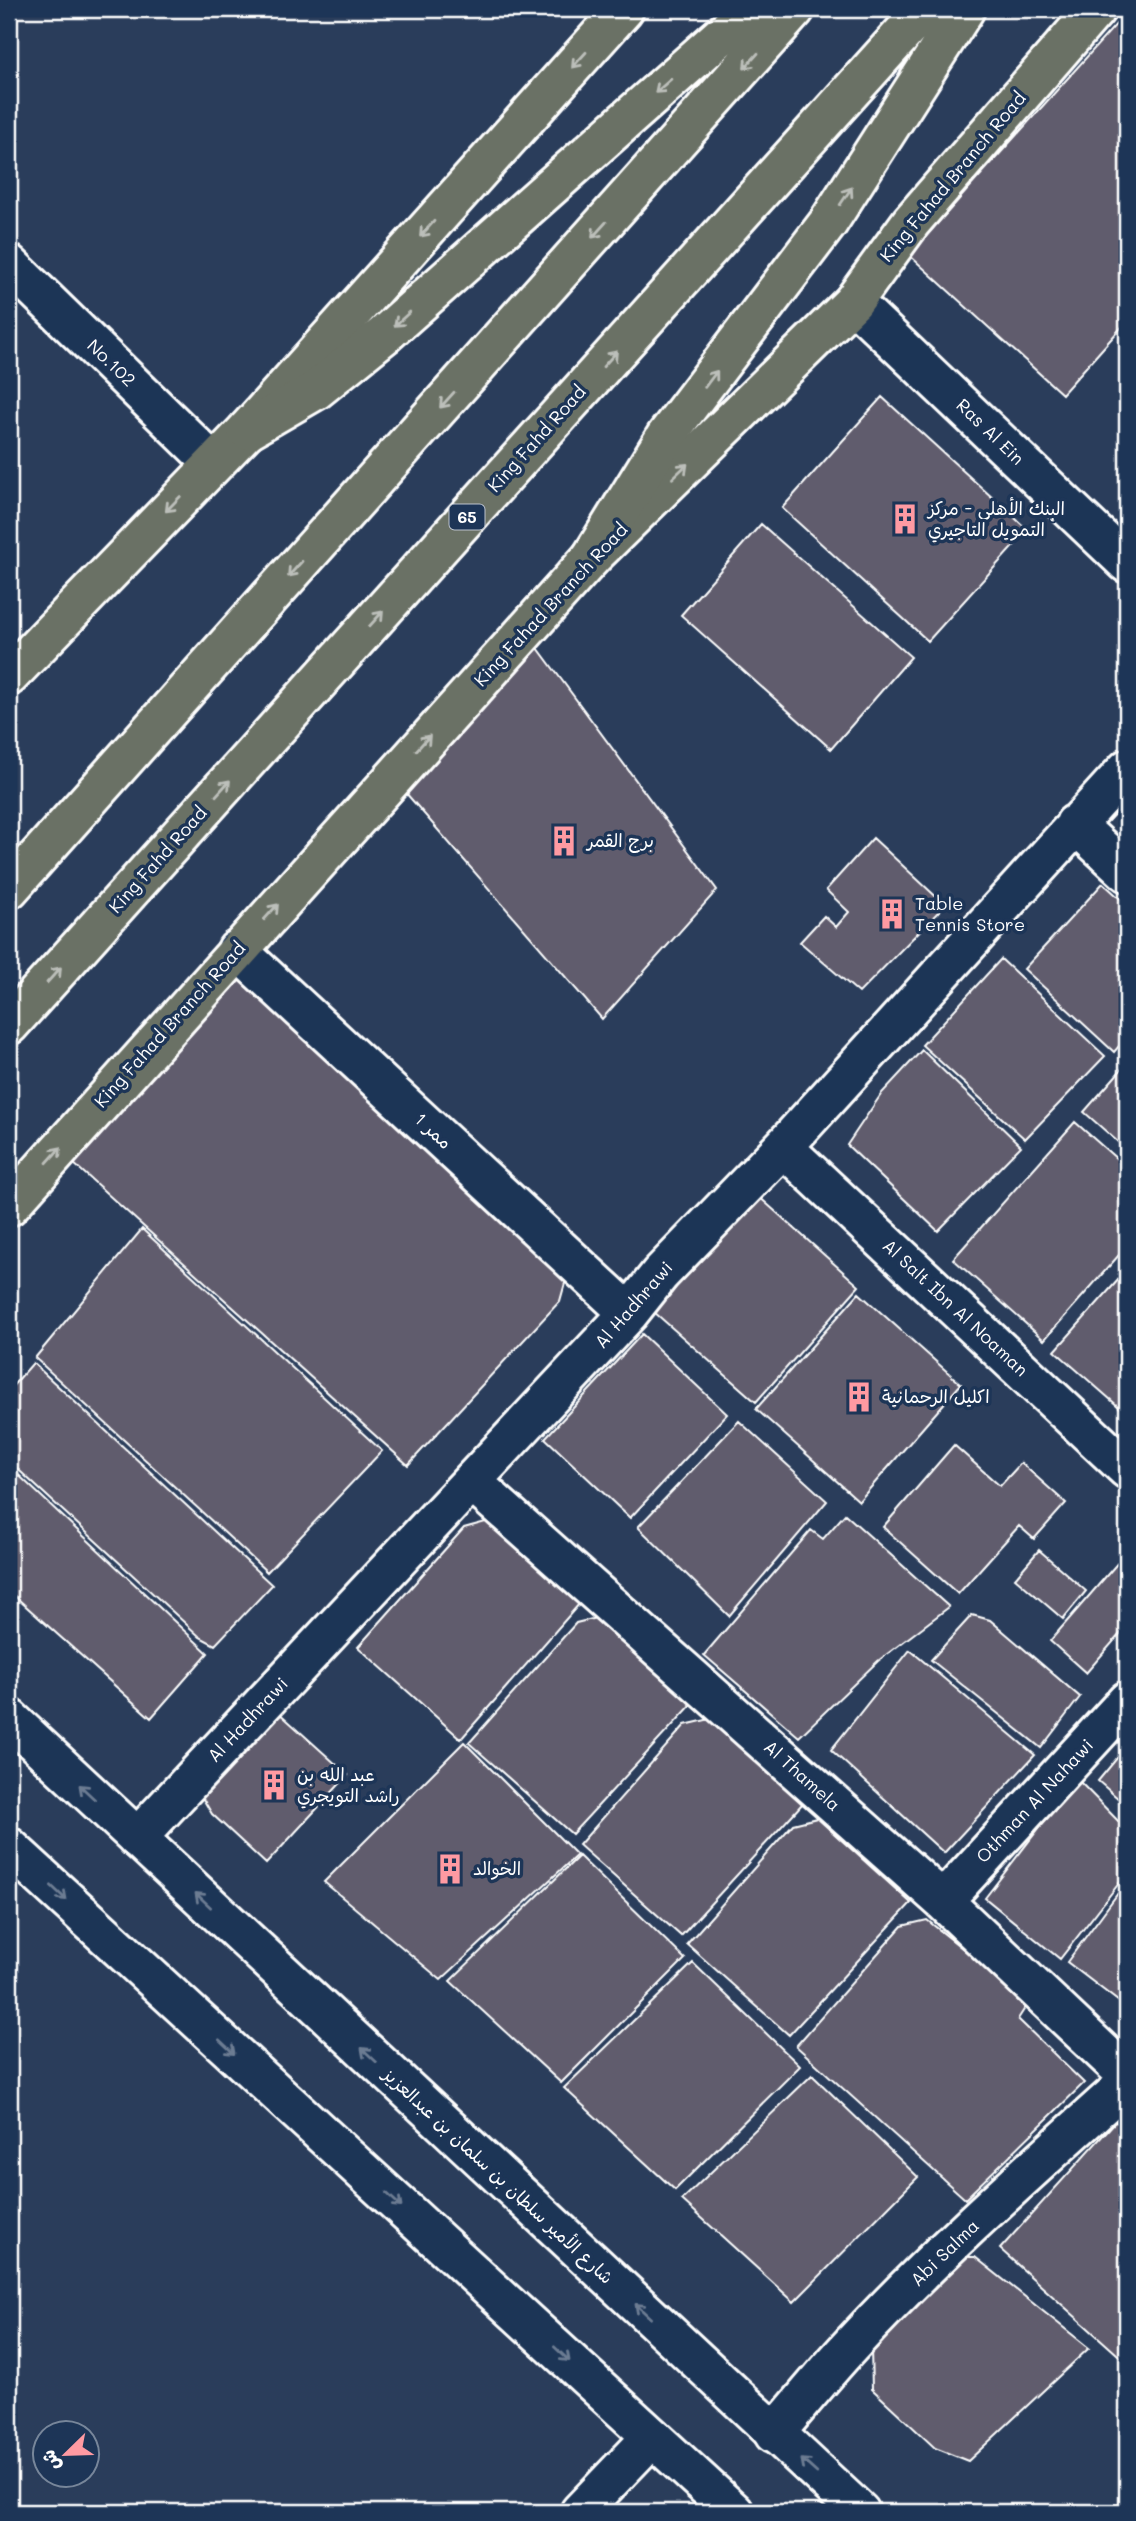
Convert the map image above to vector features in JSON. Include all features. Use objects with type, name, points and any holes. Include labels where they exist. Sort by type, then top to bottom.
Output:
[{"type":"main road","points":[[9,676],[247,430],[624,9]]},
{"type":"main road","points":[[247,430],[316,390],[384,335],[751,9]]},
{"type":"main road","points":[[9,889],[795,9]]},
{"type":"main road","name":"King Fahd Road","points":[[9,1026],[925,9]]},
{"type":"main road","points":[[591,558],[666,436],[828,223],[965,9]]},
{"type":"main road","name":"King Fahad Branch Road","points":[[9,1206],[591,558],[853,302],[911,222],[1096,9]]},
{"type":"street","name":"No.102","points":[[9,264],[213,463]]},
{"type":"street","name":"Ras Al Ein","points":[[853,302],[1127,563]]},
{"type":"street","name":"Al Hadhrawi","points":[[137,1838],[629,1313],[660,1273],[783,1147],[1127,769]]},
{"type":"street","points":[[1075,824],[1127,872]]},
{"type":"street","name":"ممر 1","points":[[237,950],[629,1313]]},
{"type":"street","name":"Al Salt Ibn Al Noaman","points":[[783,1147],[1127,1469]]},
{"type":"street","name":"Al Thamela","points":[[472,1482],[943,1901],[1127,2075]]},
{"type":"street","name":"Othman Al Nahawi","points":[[943,1901],[1127,1701]]},
{"type":"street","name":"شارع الأمير سلطان بن سلمان بن عبدالعزيز","points":[[9,1718],[859,2512]]},
{"type":"street","points":[[9,1846],[734,2512]]},
{"type":"street","name":"Abi Salma","points":[[774,2434],[851,2345],[894,2301],[1012,2187],[1127,2083]]},
{"type":"street","points":[[580,2512],[652,2437]]},
{"type":"building","points":[[1127,12],[1127,321],[1062,394],[909,255]]},
{"type":"building","name":"البنك الأهلي - مركز التمويل التاجيري","points":[[882,397],[1028,530],[928,641],[782,508]]},
{"type":"building","points":[[761,524],[911,657],[831,749],[681,615]]},
{"type":"building","name":"برج القمر","points":[[538,648],[717,890],[602,1019],[405,792]]},
{"type":"building","name":"Table Tennis Store","points":[[873,838],[945,905],[859,993],[800,942],[824,916],[836,927],[849,912],[826,890]]},
{"type":"building","points":[[1103,883],[1127,905],[1127,1037],[1114,1052],[1024,969]]},
{"type":"building","points":[[1001,959],[1105,1056],[1025,1139],[922,1045]]},
{"type":"building","points":[[238,979],[567,1276],[560,1301],[408,1465],[73,1163]]},
{"type":"building","points":[[922,1050],[1021,1146],[938,1231],[847,1145],[882,1093]]},
{"type":"building","points":[[1127,1063],[1127,1150],[1084,1112]]},
{"type":"building","points":[[1075,1122],[1127,1168],[1127,1246],[1044,1340],[953,1259]]},
{"type":"building","points":[[757,1195],[859,1286],[756,1402],[654,1312]]},
{"type":"building","points":[[142,1229],[382,1451],[267,1572],[35,1358]]},
{"type":"building","points":[[1127,1270],[1127,1414],[1055,1351]]},
{"type":"building","name":"اكليل الرحمانية","points":[[859,1293],[961,1384],[859,1501],[756,1409]]},
{"type":"building","points":[[642,1334],[727,1414],[630,1518],[545,1438]]},
{"type":"building","points":[[33,1363],[272,1585],[215,1645],[200,1637],[9,1461],[9,1390]]},
{"type":"building","points":[[739,1421],[827,1501],[729,1616],[638,1527]]},
{"type":"building","points":[[954,1445],[1000,1486],[1021,1463],[1066,1503],[1034,1539],[1019,1526],[958,1594],[883,1527]]},
{"type":"building","points":[[9,1466],[208,1653],[151,1718],[9,1591]]},
{"type":"building","points":[[845,1514],[949,1607],[878,1661],[799,1737],[704,1655],[811,1530],[823,1539]]},
{"type":"building","points":[[489,1521],[580,1603],[461,1739],[358,1647],[464,1528]]},
{"type":"building","points":[[1039,1550],[1086,1591],[1063,1619],[1015,1578]]},
{"type":"building","points":[[1127,1552],[1127,1626],[1086,1673],[1050,1641]]},
{"type":"building","points":[[972,1615],[990,1620],[1080,1697],[1041,1748],[931,1660]]},
{"type":"building","points":[[600,1617],[694,1702],[572,1834],[469,1743],[576,1623]]},
{"type":"building","points":[[910,1650],[1035,1755],[944,1853],[831,1750]]},
{"type":"building","name":"عبد الله بن راشد التويجري","points":[[277,1711],[348,1775],[266,1864],[212,1814],[200,1794]]},
{"type":"building","points":[[710,1719],[803,1803],[681,1936],[579,1845],[685,1725]]},
{"type":"building","name":"الخوالد","points":[[464,1742],[577,1855],[441,1980],[324,1882]]},
{"type":"building","points":[[1127,1746],[1127,1806],[1098,1781]]},
{"type":"building","points":[[1077,1779],[1127,1830],[1127,1873],[1060,1959],[985,1898]]},
{"type":"building","points":[[817,1818],[911,1903],[789,2035],[687,1944],[793,1824]]},
{"type":"building","name":"الخوالد","points":[[579,1856],[685,1959],[561,2083],[450,1981]]},
{"type":"building","points":[[1127,1881],[1127,2008],[1067,1962]]},
{"type":"building","points":[[927,1920],[1029,2002],[1018,2019],[1084,2083],[965,2199],[796,2046],[902,1926]]},
{"type":"building","points":[[693,1963],[800,2066],[675,2190],[564,2088]]},
{"type":"building","points":[[812,2075],[918,2177],[794,2302],[682,2200]]},
{"type":"building","points":[[1115,2122],[1127,2125],[1127,2363],[1000,2249]]},
{"type":"building","points":[[954,2257],[975,2257],[1089,2348],[968,2461],[935,2448],[872,2389],[871,2348]]},
{"type":"place","name":"البنك الأهلي - مركز التمويل التاجيري","points":[[905,519]]},
{"type":"place","name":"برج القمر","points":[[564,841]]},
{"type":"place","name":"Table Tennis Store","points":[[892,914]]},
{"type":"place","name":"اكليل الرحمانية","points":[[859,1397]]},
{"type":"place","name":"عبد الله بن راشد التويجري","points":[[274,1785]]},
{"type":"place","name":"الخوالد","points":[[450,1869]]}]
